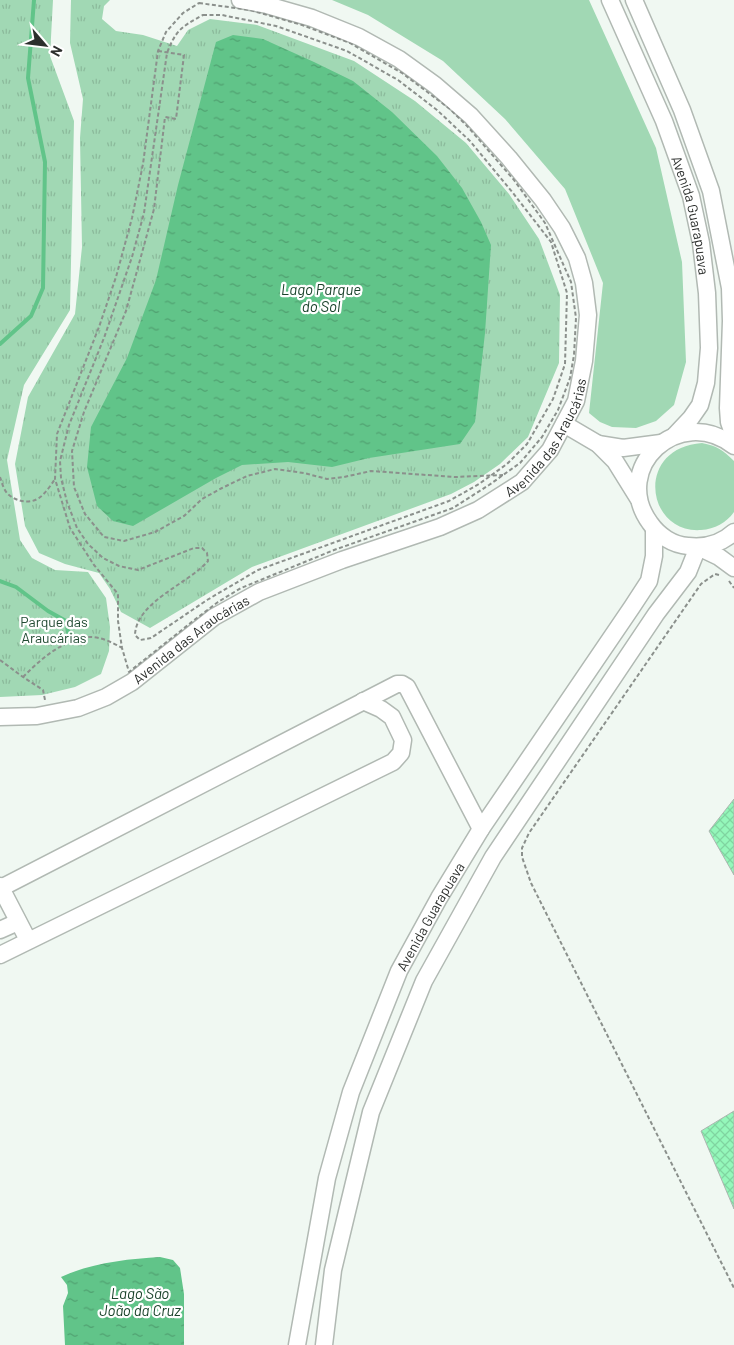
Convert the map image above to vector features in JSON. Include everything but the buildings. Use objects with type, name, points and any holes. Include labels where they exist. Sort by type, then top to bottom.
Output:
[{"type":"street","name":"Avenida das Araucárias","points":[[0,717],[37,716],[78,708],[106,697],[132,682],[214,617],[259,592],[342,560],[440,527],[478,510],[522,482],[550,450],[576,401],[584,361],[588,315],[584,283],[577,258],[562,228],[543,200],[509,158],[471,116],[435,85],[399,59],[359,37],[312,18],[240,0]]},
{"type":"street","name":"Avenida Guarapuava","points":[[610,0],[664,121],[691,196],[702,243],[707,293],[709,348],[706,383],[700,406],[691,418],[650,454],[642,469],[638,484],[639,500]]},
{"type":"street","name":"Avenida Guarapuava","points":[[634,0],[682,110],[711,191],[730,288],[733,322],[728,408],[729,422],[734,436]]},
{"type":"street","points":[[564,424],[598,444],[615,461],[639,500],[645,516],[654,530],[667,540],[682,546],[698,547],[714,544],[734,532]]},
{"type":"street","points":[[598,444],[623,448],[692,432],[709,433],[725,439],[734,446]]},
{"type":"street","name":"Avenida Guarapuava","points":[[298,1345],[327,1178],[351,1092],[399,971],[439,898],[481,829],[649,581],[654,556],[654,530]]},
{"type":"street","points":[[698,547],[719,558],[727,574]]},
{"type":"street","name":"Avenida Guarapuava","points":[[324,1345],[333,1270],[371,1112],[424,982],[493,857],[656,614],[688,572],[698,547]]},
{"type":"street","points":[[28,940],[18,922],[5,908],[0,887],[397,684],[407,687],[481,829]]},
{"type":"street","points":[[0,955],[393,762],[400,753],[403,740],[392,716],[381,708],[364,701]]},
{"type":"street","points":[[0,930],[18,922]]},
{"type":"path","points":[[199,3],[250,10],[302,25],[350,43],[402,72],[450,109],[468,127],[514,180],[545,223],[571,282],[576,318],[574,355],[570,378],[558,410],[542,437],[520,463],[490,485],[453,508],[334,550],[241,588],[212,606],[129,672],[122,648],[118,621],[118,594],[94,565],[70,528],[55,479],[56,434],[99,327],[116,277],[132,218],[143,164],[158,51],[166,32],[183,13],[199,3]]},
{"type":"path","points":[[203,15],[222,15],[276,26],[347,51],[398,80],[437,110],[470,141],[513,192],[551,242],[567,293],[565,364],[553,399],[527,444],[507,464],[491,476],[449,501],[258,570],[207,600],[151,638],[140,640],[135,635],[135,629],[141,617],[154,603],[201,568],[208,561],[207,553],[202,548],[194,548],[138,570],[119,566],[103,558],[88,544],[76,528],[61,478],[60,462],[69,425],[104,338],[132,257],[144,213],[167,53],[174,36],[187,24],[203,15]]},
{"type":"path","points":[[158,51],[184,55],[176,119],[165,117],[154,209],[128,303],[84,412],[72,451],[74,487],[85,514],[104,537],[124,541],[155,532],[184,516],[202,499],[247,476],[275,469],[327,480],[371,472],[455,477],[503,475]]},
{"type":"path","points":[[0,477],[9,495],[18,500],[28,502],[40,497],[55,479]]},
{"type":"path","points":[[734,588],[727,574],[715,574],[701,584],[529,832],[522,848],[522,857],[531,883],[734,1286]]},
{"type":"path","points":[[23,677],[38,662],[62,645],[70,642],[91,636],[112,642],[122,648]]},
{"type":"path","points":[[0,660],[43,690],[46,705]]},
{"type":"green space","name":"Parque das Araucárias","points":[[0,0],[53,0],[50,56],[74,121],[70,310],[24,385],[7,460],[20,540],[32,558],[55,570],[88,572],[106,598],[110,627],[109,651],[101,674],[75,687],[42,695],[0,697]]},
{"type":"green space","points":[[71,0],[110,0],[104,6],[102,19],[116,31],[143,35],[177,46],[188,30],[210,19],[257,25],[354,61],[415,101],[466,143],[509,194],[539,239],[560,295],[559,363],[528,437],[500,464],[474,482],[451,494],[252,567],[150,628],[121,612],[110,589],[99,573],[65,564],[39,553],[25,526],[15,464],[28,397],[75,314],[82,247],[80,138],[83,99],[70,43]]},
{"type":"green space","points":[[332,0],[589,0],[656,148],[682,262],[686,362],[674,405],[656,421],[636,428],[612,427],[600,422],[589,413],[603,283],[565,189],[505,119],[443,61],[368,15]]},
{"type":"green space","points":[[702,443],[720,449],[734,461],[734,512],[720,525],[711,528],[701,530],[682,528],[668,519],[659,506],[655,490],[657,474],[665,459],[680,448]]},
{"type":"water","name":"Lago Parque do Sol","points":[[233,35],[263,39],[353,81],[392,112],[437,156],[462,188],[481,222],[491,245],[485,333],[475,422],[460,444],[369,458],[332,467],[288,462],[242,465],[133,526],[113,521],[97,506],[87,467],[91,427],[127,358],[156,280],[178,185],[216,42]]},
{"type":"water","name":"Lago São João da Cruz","points":[[160,1257],[173,1260],[180,1268],[184,1294],[184,1345],[65,1345],[63,1306],[68,1293],[67,1285],[61,1277],[84,1268],[109,1262]]},
{"type":"waterway","points":[[0,344],[31,316],[43,288],[45,162],[28,78],[34,0]]},
{"type":"waterway","points":[[0,581],[16,587],[48,611],[66,621],[70,642]]}]
